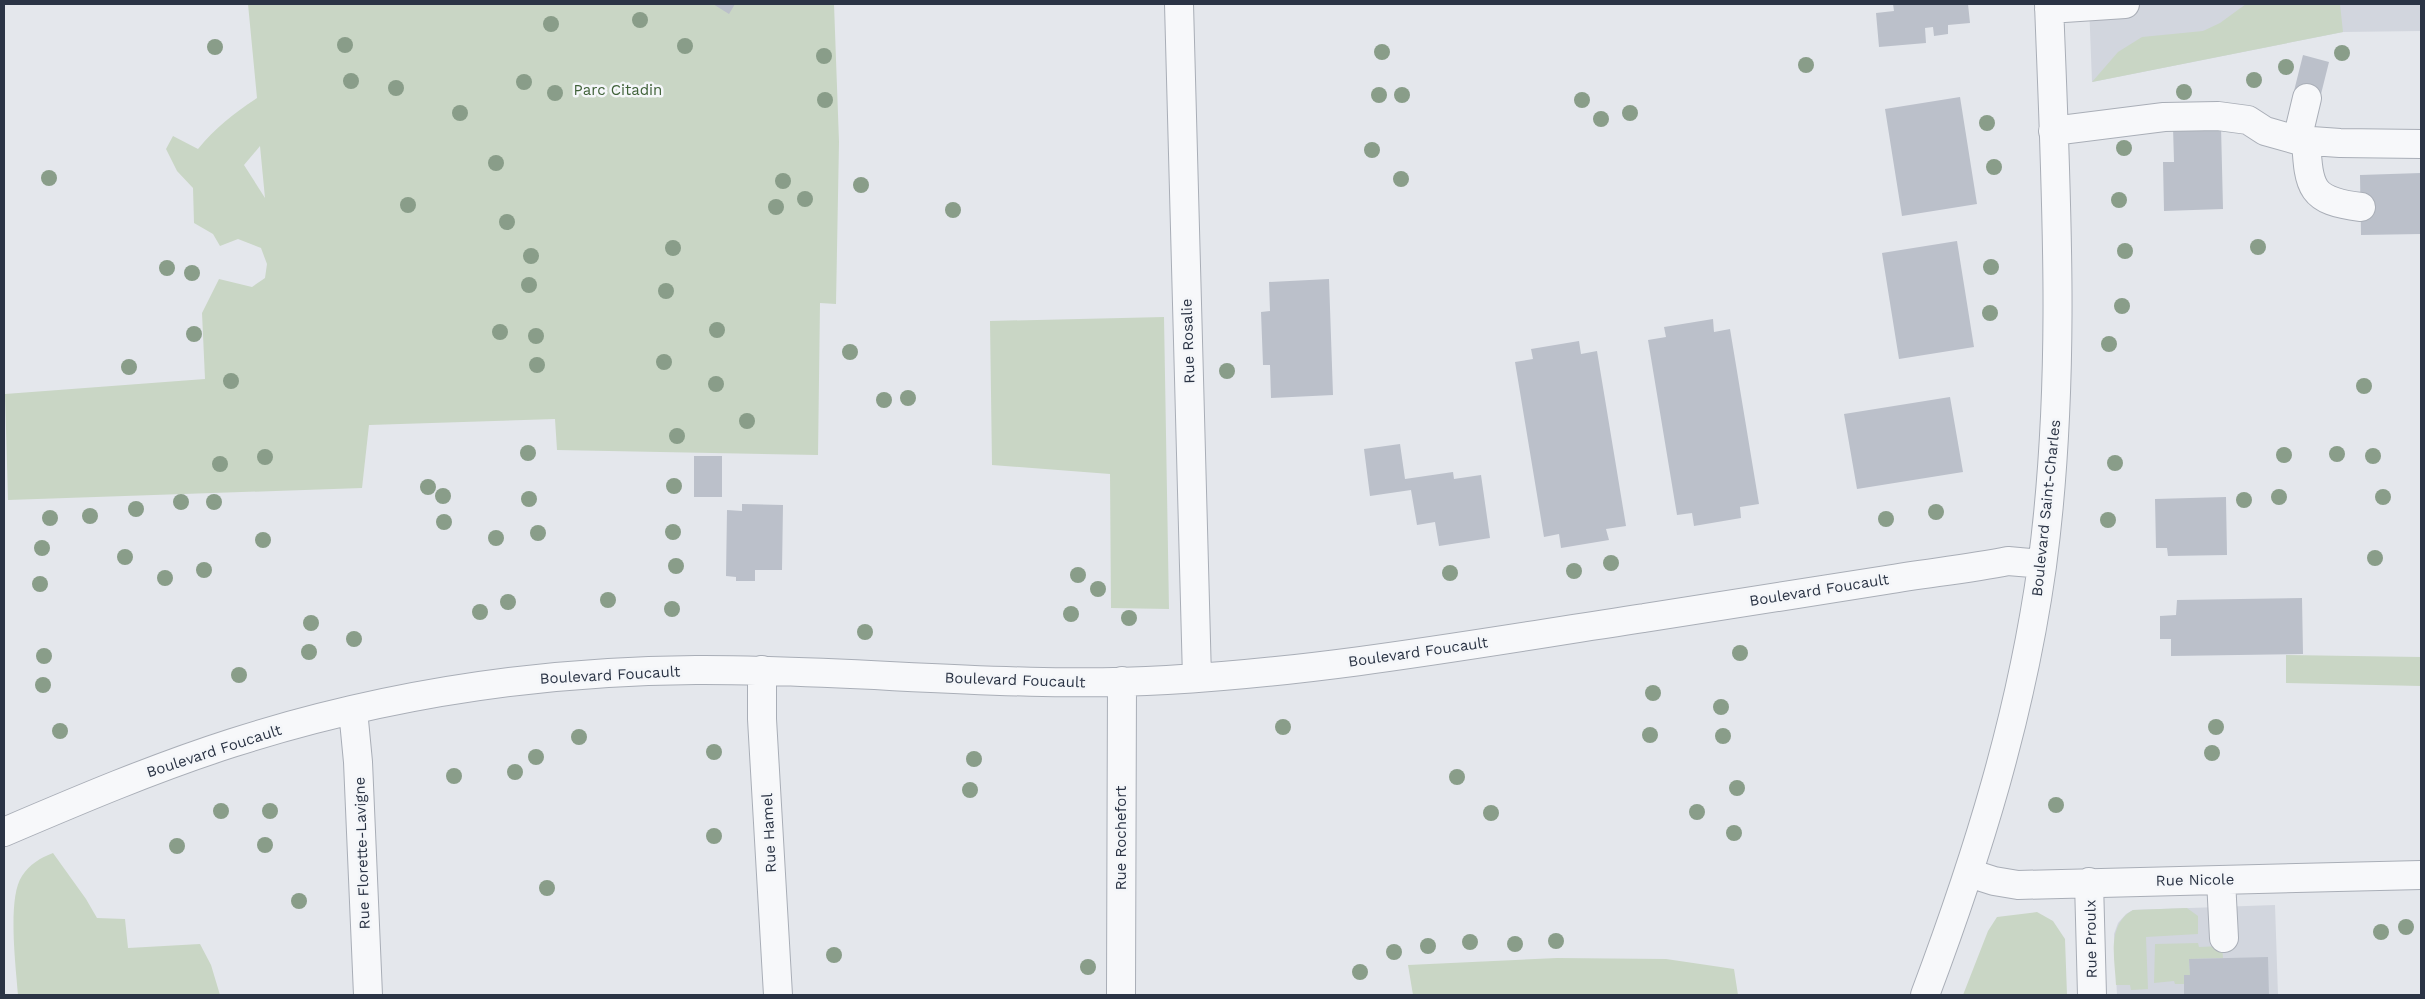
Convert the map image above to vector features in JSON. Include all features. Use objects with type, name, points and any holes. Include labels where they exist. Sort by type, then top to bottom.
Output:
[{"type":"street","name":"Rue Rosalie","points":[[1179,4],[1197,678]]},
{"type":"street","points":[[2049,6],[2134,4]]},
{"type":"street","name":"Boulevard Saint-Charles","points":[[1925,995],[1987,820],[2012,724],[2032,629],[2042,564],[2054,439],[2059,341],[2049,6]]},
{"type":"street","points":[[2306,98],[2301,140],[2308,174],[2314,187],[2323,198],[2336,204],[2360,207]]},
{"type":"street","points":[[2053,131],[2164,117],[2218,116],[2248,120],[2265,131],[2301,140],[2421,144]]},
{"type":"street","name":"Boulevard Foucault","points":[[4,832],[124,782],[211,750],[268,732],[353,710],[436,692],[538,679],[654,671],[762,670],[1062,682],[1197,678],[1390,657],[2008,561],[2042,564]]},
{"type":"street","name":"Rue Hamel","points":[[762,670],[762,718],[778,995]]},
{"type":"street","name":"Rue Rochefort","points":[[1121,995],[1122,681]]},
{"type":"street","name":"Rue Florette-Lavigne","points":[[353,710],[358,762],[368,995]]},
{"type":"street","name":"Rue Nicole","points":[[1969,873],[1994,881],[2018,885],[2421,875]]},
{"type":"street","points":[[2222,880],[2224,938]]},
{"type":"street","name":"Rue Proulx","points":[[2089,882],[2092,995]]},
{"type":"shaded area","points":[[2089,4],[2421,4],[2421,31],[2343,32],[2092,82]]},
{"type":"shaded area","points":[[2275,905],[2278,995],[2117,995],[2114,934],[2118,923],[2126,914],[2133,910]]},
{"type":"green space","name":"Parc Citadin","points":[[248,4],[834,4],[839,142],[836,304],[820,303],[818,455],[557,450],[555,419],[369,425],[362,488],[8,500],[5,394],[205,379],[202,313],[219,279],[252,287],[265,278],[267,264],[261,248],[238,239],[220,246],[213,234],[194,223],[193,188],[177,171],[166,149],[173,136],[198,149],[225,121],[257,98]],"holes":[[[260,146],[265,198],[244,165]]]},
{"type":"green space","points":[[2246,4],[2340,4],[2343,32],[2092,82],[2118,52],[2142,37],[2203,31],[2220,23]]},
{"type":"green space","points":[[1164,317],[1169,609],[1111,608],[1110,474],[992,465],[990,321]]},
{"type":"green space","points":[[2286,655],[2421,657],[2421,686],[2286,683]]},
{"type":"green space","points":[[53,853],[86,899],[97,918],[125,919],[128,948],[200,944],[211,965],[220,995],[18,995],[14,951],[14,916],[17,886],[28,868],[40,859]]},
{"type":"green space","points":[[2187,908],[2198,916],[2198,934],[2146,937],[2148,989],[2131,990],[2130,985],[2116,985],[2115,933],[2124,916],[2133,910]]},
{"type":"green space","points":[[2037,912],[2053,921],[2065,939],[2067,995],[1963,995],[1988,931],[1997,917]]},
{"type":"green space","points":[[2198,943],[2199,947],[2222,946],[2223,958],[2189,959],[2190,975],[2184,975],[2184,984],[2175,984],[2174,981],[2154,983],[2155,944]]},
{"type":"green space","points":[[1557,958],[1666,959],[1734,969],[1738,995],[1413,995],[1408,965]]},
{"type":"building","points":[[713,4],[735,4],[729,14]]},
{"type":"building","points":[[1893,4],[1968,4],[1970,23],[1948,25],[1948,34],[1934,36],[1933,27],[1925,28],[1926,43],[1879,47],[1876,13],[1894,11]]},
{"type":"building","points":[[2303,55],[2329,62],[2319,102],[2293,95]]},
{"type":"building","points":[[1960,97],[1977,204],[1902,216],[1885,109]]},
{"type":"building","points":[[2221,126],[2223,209],[2164,211],[2163,162],[2174,162],[2173,127]]},
{"type":"building","points":[[2421,173],[2421,234],[2361,235],[2360,175]]},
{"type":"building","points":[[1957,241],[1974,347],[1899,359],[1882,253]]},
{"type":"building","points":[[1329,279],[1333,395],[1271,398],[1270,365],[1263,365],[1261,312],[1270,311],[1269,282]]},
{"type":"building","points":[[1713,319],[1714,332],[1730,329],[1759,504],[1740,507],[1741,518],[1694,526],[1692,513],[1677,515],[1648,340],[1666,337],[1664,327]]},
{"type":"building","points":[[1579,341],[1581,354],[1597,351],[1626,526],[1606,529],[1609,540],[1561,548],[1559,534],[1544,537],[1515,362],[1533,359],[1531,349]]},
{"type":"building","points":[[1950,397],[1963,472],[1857,489],[1844,414]]},
{"type":"building","points":[[1400,444],[1405,479],[1453,472],[1454,479],[1481,475],[1490,538],[1439,546],[1435,522],[1417,525],[1411,490],[1370,496],[1364,449]]},
{"type":"building","points":[[694,456],[722,456],[722,497],[694,497]]},
{"type":"building","points":[[2226,497],[2227,555],[2168,556],[2167,548],[2156,548],[2155,499]]},
{"type":"building","points":[[742,504],[783,505],[782,570],[755,570],[755,581],[736,581],[736,577],[726,576],[727,510],[742,511]]},
{"type":"building","points":[[2302,598],[2303,654],[2171,656],[2171,639],[2160,639],[2160,616],[2176,615],[2177,600]]},
{"type":"building","points":[[2268,957],[2269,995],[2184,995],[2184,975],[2190,975],[2189,959]]}]
